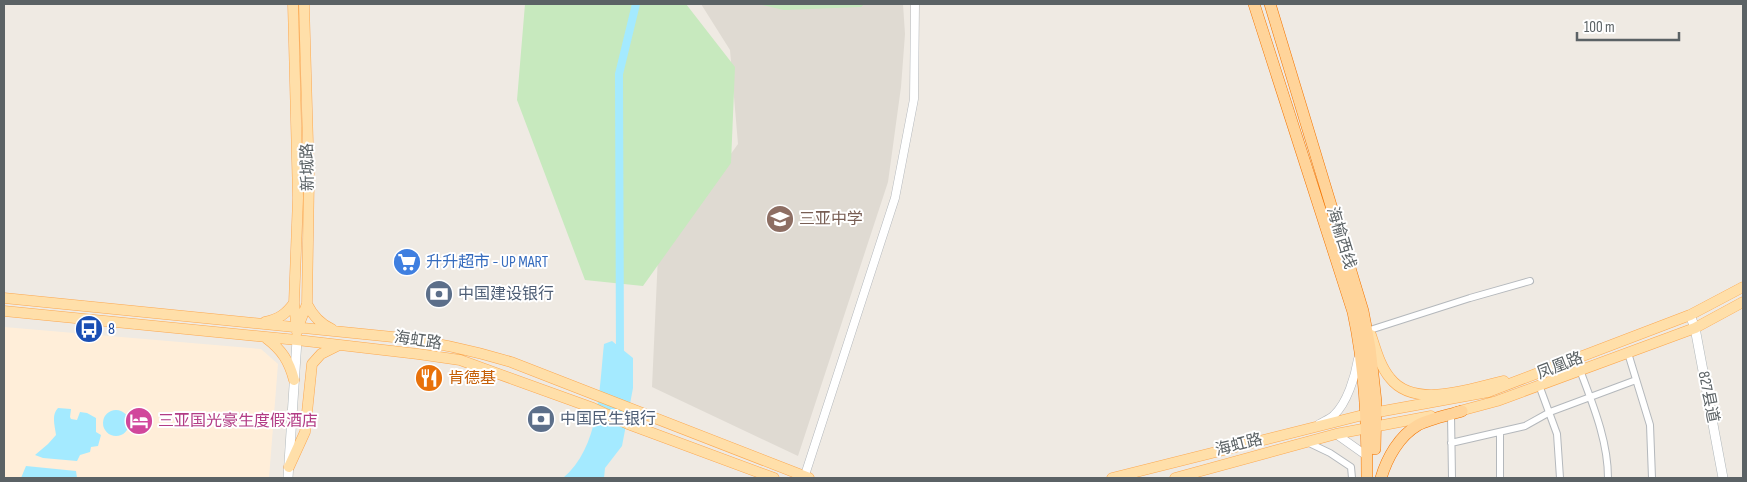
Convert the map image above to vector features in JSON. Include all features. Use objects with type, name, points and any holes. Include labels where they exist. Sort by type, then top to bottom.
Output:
[{"type":"highway","name":"海榆西线","points":[[1254,4],[1353,312],[1371,413]]},
{"type":"highway","name":"海榆西线","points":[[1270,4],[1363,311],[1370,348],[1370,431],[1374,478]]},
{"type":"highway","name":"凤凰路","points":[[1381,478],[1389,456],[1405,435],[1418,425],[1462,411]]},
{"type":"highway","points":[[1367,478],[1370,431]]},
{"type":"main road","name":"新城路","points":[[293,4],[298,198],[294,303],[298,328],[297,340]]},
{"type":"main road","name":"新城路","points":[[298,328],[307,304],[309,179],[304,4]]},
{"type":"main road","name":"凤凰路","points":[[1371,413],[1488,392],[1690,316],[1743,287]]},
{"type":"main road","name":"海虹路","points":[[4,298],[427,341],[461,347],[511,362],[806,478]]},
{"type":"main road","name":"凤凰路","points":[[1370,431],[1462,411],[1539,385],[1695,328],[1743,302]]},
{"type":"main road","points":[[258,324],[280,318],[294,303]]},
{"type":"main road","points":[[307,304],[317,320],[324,326],[337,332]]},
{"type":"main road","points":[[1363,311],[1380,360],[1390,378],[1400,388],[1415,394],[1433,396],[1544,372]]},
{"type":"main road","name":"海虹路","points":[[4,312],[297,340],[460,360],[593,408],[628,424],[774,478]]},
{"type":"main road","name":"827县道","points":[[1690,316],[1695,328],[1723,478]]},
{"type":"main road","points":[[265,338],[283,354],[289,364],[294,380]]},
{"type":"main road","points":[[288,478],[297,340]]},
{"type":"main road","points":[[289,467],[305,432],[312,364],[321,354],[339,345]]},
{"type":"main road","name":"海虹路","points":[[1112,478],[1371,413]]},
{"type":"main road","name":"海虹路","points":[[1175,478],[1336,434],[1370,431]]},
{"type":"street","points":[[806,478],[895,198],[914,99],[915,4]]},
{"type":"street","points":[[1370,330],[1530,281]]},
{"type":"street","points":[[1316,426],[1334,415],[1343,403],[1356,369],[1360,345]]},
{"type":"street","points":[[1628,353],[1650,425],[1652,478]]},
{"type":"street","points":[[1580,370],[1604,443],[1608,464],[1608,478]]},
{"type":"street","points":[[1451,443],[1525,426],[1550,412],[1636,380]]},
{"type":"street","points":[[1539,385],[1557,434],[1560,478]]},
{"type":"street","points":[[1450,415],[1452,478]]},
{"type":"street","points":[[1500,432],[1500,478]]},
{"type":"street","points":[[1336,434],[1367,456]]},
{"type":"street","points":[[1307,442],[1345,462],[1351,467],[1352,478]]},
{"type":"shaded area","name":"三亚中学","points":[[701,4],[903,4],[905,34],[901,87],[888,182],[798,456],[652,387],[658,255],[738,144],[730,50]]},
{"type":"shaded area","name":"三亚国光豪生度假酒店","points":[[4,327],[261,349],[278,364],[269,478],[4,478]]},
{"type":"green space","points":[[525,4],[686,4],[735,67],[731,163],[643,286],[585,280],[517,100]]},
{"type":"green space","points":[[758,4],[864,4],[861,7],[784,10]]},
{"type":"water","points":[[612,341],[633,358],[633,388],[622,446],[605,468],[604,478],[563,478],[575,465],[591,434],[599,398],[604,344]]},
{"type":"water","points":[[58,408],[71,409],[71,419],[77,420],[80,412],[87,413],[96,418],[96,432],[101,435],[98,446],[91,447],[90,452],[80,455],[77,461],[43,458],[35,455],[56,435],[54,417]]},
{"type":"water","points":[[116,410],[125,414],[129,423],[125,432],[116,436],[107,432],[103,423],[107,414]]},
{"type":"water","points":[[26,466],[76,471],[77,478],[21,478]]},
{"type":"waterway","points":[[620,356],[619,74],[636,4]]},
{"type":"place","name":"三亚中学","points":[[780,219]]},
{"type":"place","name":"升升超市 - UP MART","points":[[407,262]]},
{"type":"place","name":"中国建设银行","points":[[439,294]]},
{"type":"place","name":"8","points":[[89,329]]},
{"type":"place","name":"肯德基","points":[[429,378]]},
{"type":"place","name":"中国民生银行","points":[[541,419]]},
{"type":"place","name":"三亚国光豪生度假酒店","points":[[139,421]]}]
